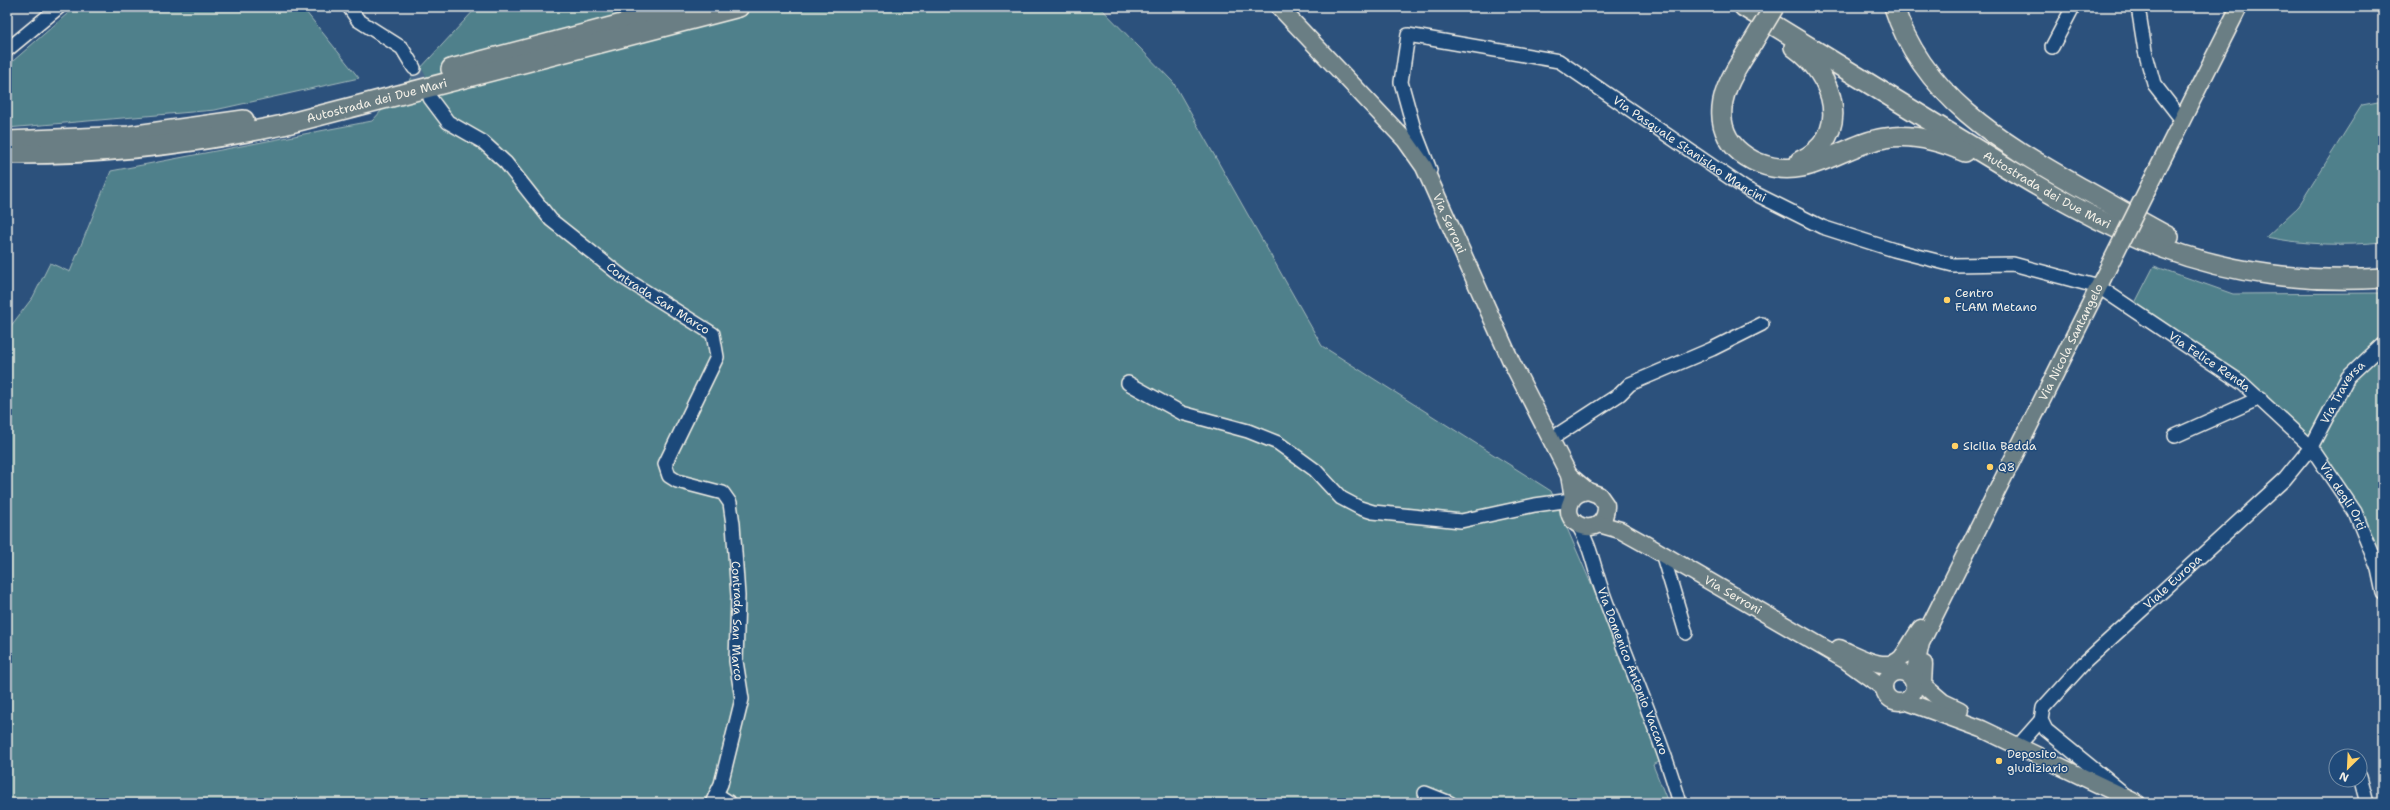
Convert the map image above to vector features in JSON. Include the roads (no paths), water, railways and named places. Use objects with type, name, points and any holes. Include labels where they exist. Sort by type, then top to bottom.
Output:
[{"type":"highway","name":"Autostrada dei Due Mari","points":[[7,154],[131,149],[238,134],[330,114],[555,49],[687,7]]},
{"type":"highway","name":"Autostrada dei Due Mari","points":[[7,141],[114,137],[243,120],[739,7]]},
{"type":"highway","points":[[1730,7],[1798,49],[1821,75],[1830,92],[1833,118],[1822,145],[1808,157],[1780,168]]},
{"type":"highway","name":"Autostrada dei Due Mari","points":[[1744,7],[2080,210],[2164,248],[2245,271],[2325,280],[2383,278]]},
{"type":"highway","name":"Autostrada dei Due Mari","points":[[1769,7],[2028,165],[2112,211],[2169,237],[2234,255],[2270,262],[2326,266],[2383,265]]},
{"type":"highway","points":[[1774,7],[1725,93],[1722,107],[1724,125],[1732,143],[1744,155],[1760,164],[1780,168],[1803,167],[1860,144],[1885,138],[1909,136],[1926,139],[1956,148],[1976,158],[2077,216],[2136,245],[2193,264],[2245,271]]},
{"type":"highway","points":[[1894,7],[1904,33],[1920,61],[1943,90],[1967,115],[1994,136],[2025,156],[2169,237]]},
{"type":"main road","name":"Via Serroni","points":[[1279,7],[1425,163],[1444,210],[1511,361],[1569,475],[1588,491],[1594,492],[1603,500],[1596,525],[1620,530],[1845,660]]},
{"type":"main road","name":"Via Nicola Santangelo","points":[[1911,690],[1921,643],[2239,7]]},
{"type":"main road","name":"Via Serroni","points":[[1569,475],[1570,508]]},
{"type":"main road","points":[[1588,491],[1582,491],[1570,508],[1583,527],[1596,525]]},
{"type":"main road","points":[[1815,644],[1838,647],[1882,664],[1896,661],[1901,658],[1915,636],[1934,616]]},
{"type":"main road","points":[[1934,616],[1935,632],[1923,669],[1924,685],[1944,702],[1960,709],[1982,729]]},
{"type":"main road","points":[[1884,688],[1886,678],[1894,672],[1921,643]]},
{"type":"main road","points":[[1845,660],[1884,688],[1892,700],[1911,690]]},
{"type":"main road","points":[[1845,660],[1878,672],[1907,673],[1911,690],[1951,716],[1982,729],[2132,800]]},
{"type":"street","points":[[7,50],[59,7]]},
{"type":"street","points":[[349,7],[358,20],[402,48],[414,68]]},
{"type":"street","points":[[2052,47],[2073,7]]},
{"type":"street","points":[[2138,7],[2145,52],[2154,84],[2182,120]]},
{"type":"street","name":"Via Pasquale Stanislao Mancini","points":[[1425,163],[1401,82],[1408,35],[1559,61],[1746,189],[1822,227],[1894,250],[1953,265],[2013,264],[2100,284]]},
{"type":"street","name":"Contrada San Marco","points":[[430,98],[448,122],[483,142],[506,163],[551,220],[624,278],[713,334],[717,357],[665,464],[669,476],[677,481],[723,493],[730,503],[738,596],[736,661],[742,699],[721,784],[714,798]]},
{"type":"street","name":"Via Felice Renda","points":[[2100,284],[2242,383],[2260,398],[2311,447]]},
{"type":"street","points":[[1551,439],[1620,394],[1630,384],[1762,324]]},
{"type":"street","name":"Via Traversa","points":[[2311,447],[2348,377],[2383,344]]},
{"type":"street","points":[[1128,383],[1182,413],[1248,431],[1278,443],[1309,465],[1341,498],[1360,508],[1374,512],[1461,521],[1535,505],[1570,508]]},
{"type":"street","points":[[2174,436],[2260,398]]},
{"type":"street","name":"Via degli Orti","points":[[2311,447],[2356,512],[2378,569],[2383,593]]},
{"type":"street","name":"Viale Europa","points":[[2018,746],[2041,720],[2043,708],[2084,663],[2285,479],[2311,447]]},
{"type":"street","name":"Via Domenico Antonio Vaccaro","points":[[1596,525],[1602,592],[1645,701],[1680,803]]},
{"type":"street","points":[[1662,553],[1686,633]]},
{"type":"street","points":[[2041,720],[2046,730],[2061,744],[2132,800]]},
{"type":"street","points":[[2363,788],[2367,803]]},
{"type":"street","points":[[1425,793],[1450,803]]},
{"type":"street","points":[[714,798],[730,803]]},
{"type":"tunnel","points":[[414,68],[429,95]]},
{"type":"place","name":"Centro FLAM Metano","points":[[1947,300]]},
{"type":"place","name":"Sicilia Bedda","points":[[1955,446]]},
{"type":"place","name":"Q8","points":[[1990,467]]},
{"type":"place","name":"Deposito giudiziario","points":[[1999,761]]}]
